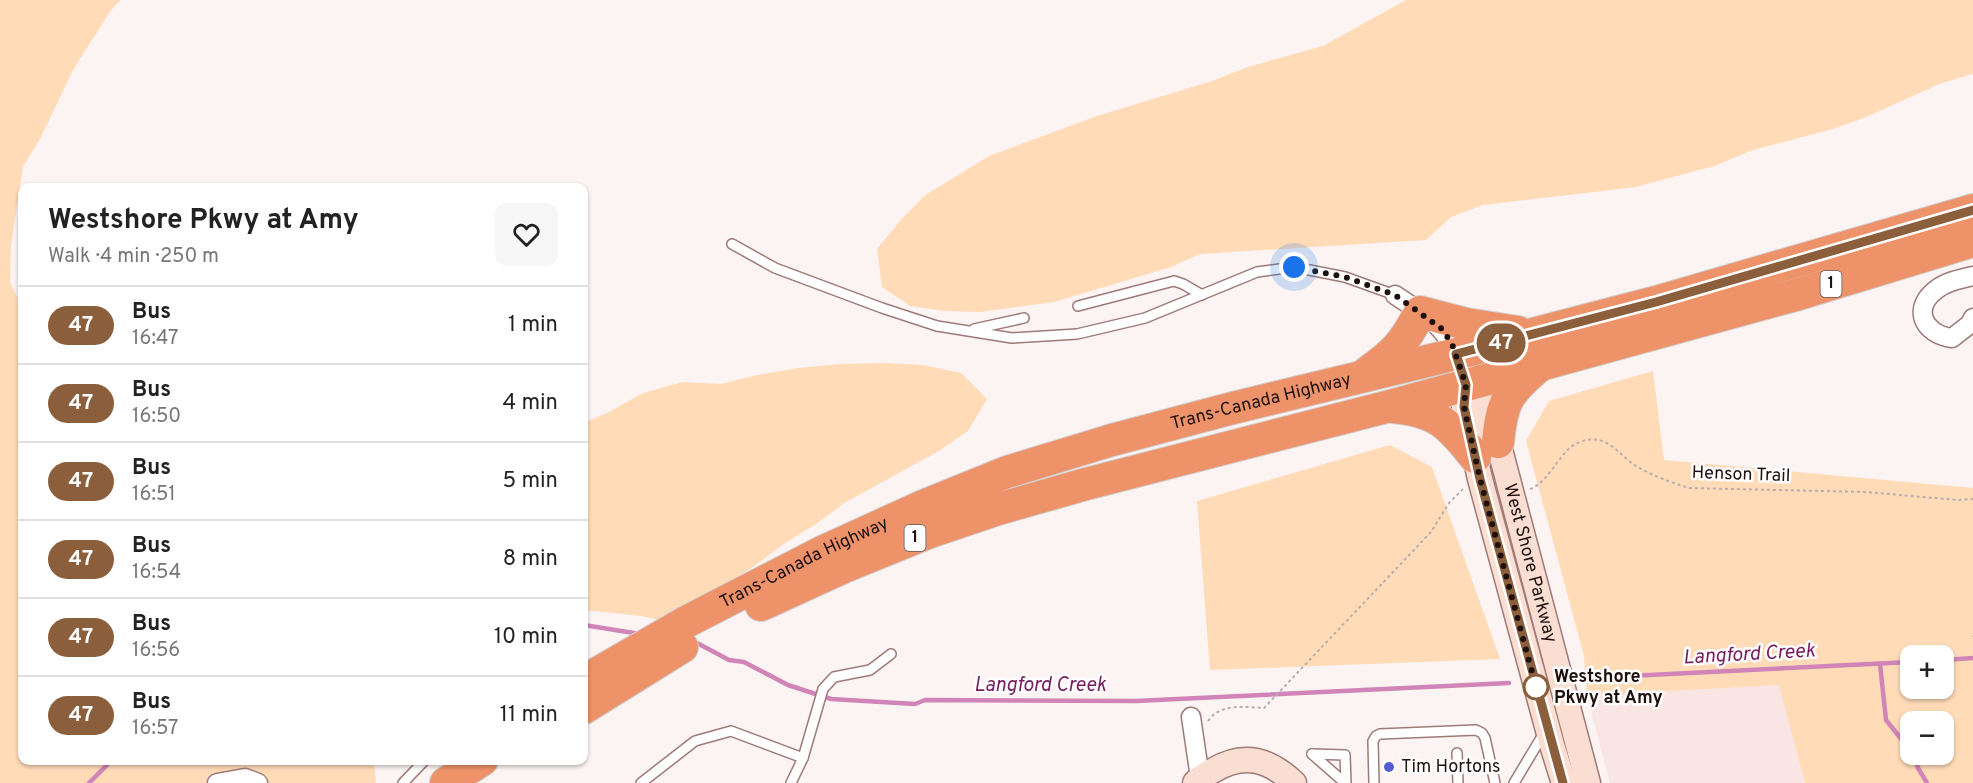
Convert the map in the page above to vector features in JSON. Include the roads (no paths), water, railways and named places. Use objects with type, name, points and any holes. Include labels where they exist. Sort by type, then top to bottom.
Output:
[{"type":"highway","name":"Trans-Canada Highway","points":[[588,678],[686,622],[822,552],[923,506],[1007,472],[1122,438],[1362,376],[1546,332],[1973,210]]},
{"type":"highway","name":"Trans-Canada Highway","points":[[588,706],[673,653],[761,605],[844,567],[930,532],[998,509],[1390,406],[1799,294],[1973,240]]},
{"type":"highway","points":[[1362,376],[1388,358],[1408,336],[1407,303],[1494,330],[1546,332]]},
{"type":"highway","points":[[1173,462],[1196,446],[1215,437],[1406,380],[1426,373],[1456,354]]},
{"type":"highway","points":[[1390,406],[1417,409],[1440,420],[1451,428],[1478,460],[1510,393],[1541,364]]},
{"type":"highway","points":[[588,695],[630,671],[673,653]]},
{"type":"highway","points":[[426,783],[453,765]]},
{"type":"highway","points":[[446,783],[474,765]]},
{"type":"highway","points":[[468,783],[495,765]]},
{"type":"main road","name":"West Shore Parkway","points":[[1456,354],[1466,385],[1481,403],[1478,460],[1547,729],[1564,782]]},
{"type":"main road","name":"West Shore Parkway","points":[[1478,460],[1588,783]]},
{"type":"main road","points":[[1197,781],[1223,765],[1248,759],[1277,768],[1294,783]]},
{"type":"street","points":[[1973,276],[1937,288],[1928,298],[1922,316],[1925,325],[1933,332],[1952,338],[1970,324],[1973,318]]},
{"type":"street","points":[[1407,303],[1442,329],[1456,354]]},
{"type":"street","points":[[1191,717],[1199,771],[1197,781]]},
{"type":"street","points":[[217,783],[245,778],[258,783]]},
{"type":"lane","points":[[732,244],[775,268],[937,326],[1012,338],[1077,334],[1144,318],[1257,272],[1294,267],[1345,277],[1407,303]]},
{"type":"lane","points":[[1078,306],[1174,281],[1202,295]]},
{"type":"lane","points":[[966,331],[1024,318]]},
{"type":"lane","points":[[791,783],[803,758],[822,689],[834,677],[870,670],[891,654]]},
{"type":"lane","points":[[588,667],[624,656]]},
{"type":"lane","points":[[1514,783],[1547,729]]},
{"type":"lane","points":[[1374,783],[1373,741],[1376,736],[1476,730],[1485,738],[1496,783]]},
{"type":"lane","points":[[641,783],[695,741],[731,731],[803,758]]},
{"type":"lane","points":[[1457,753],[1458,783]]},
{"type":"lane","points":[[403,783],[420,765]]},
{"type":"waterway","name":"Langford Creek","points":[[588,626],[640,634]]},
{"type":"waterway","name":"Langford Creek","points":[[693,643],[729,660],[744,662],[788,685],[831,699],[915,704],[925,700],[1136,701],[1509,683]]},
{"type":"waterway","name":"Langford Creek","points":[[1954,659],[1973,658]]},
{"type":"waterway","name":"Langford Creek","points":[[1589,678],[1900,663]]},
{"type":"waterway","points":[[1880,664],[1886,720],[1900,737]]},
{"type":"waterway","name":"Langford Creek","points":[[89,783],[107,765]]},
{"type":"waterway","points":[[1917,765],[1927,783]]},
{"type":"place","name":"Westshore Pkwy at Amy","points":[[1536,687]]},
{"type":"place","name":"Tim Hortons","points":[[1389,767]]}]
